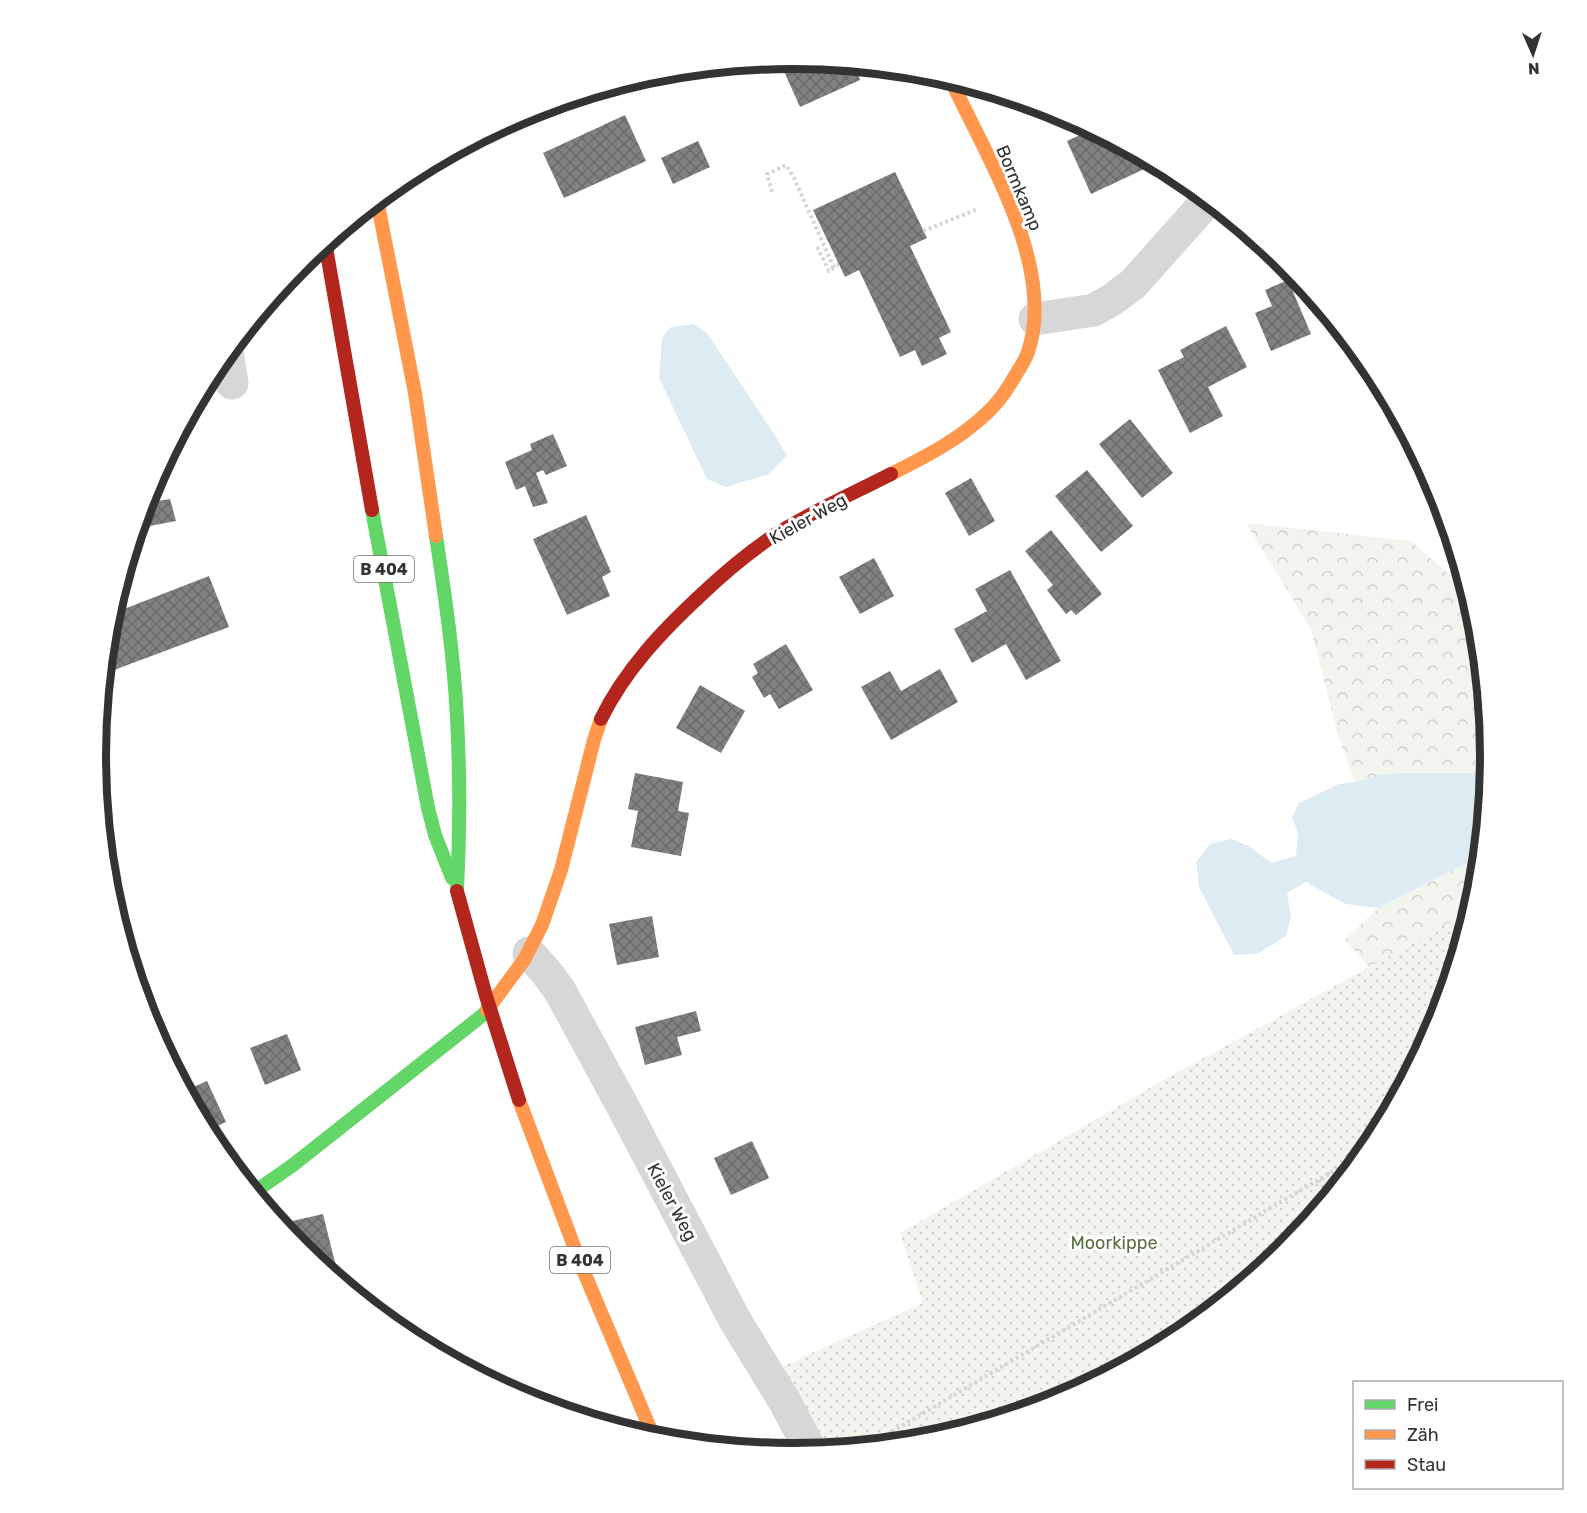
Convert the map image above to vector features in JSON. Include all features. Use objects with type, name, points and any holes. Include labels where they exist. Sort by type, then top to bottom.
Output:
[{"type":"main road","name":"Bormkamp","points":[[955,88],[1007,199],[1021,235],[1032,275],[1035,319]]},
{"type":"main road","name":"B 404","points":[[379,208],[415,393],[448,620],[457,717],[459,832],[457,891]]},
{"type":"main road","name":"B 404","points":[[327,252],[362,456],[435,835],[457,891],[496,1032],[519,1100],[581,1265],[650,1429]]},
{"type":"main road","name":"Kieler Weg","points":[[259,1189],[293,1165],[484,1014],[509,984],[529,953],[554,891],[597,728],[633,667],[655,640],[706,590],[772,538],[952,440],[986,414],[1007,390],[1027,354],[1035,319]]},
{"type":"street","points":[[1035,319],[1094,310],[1113,299],[1133,284],[1204,205]]},
{"type":"street","name":"Kieler Weg","points":[[529,953],[560,991],[736,1322],[807,1444]]},
{"type":"path","points":[[772,192],[767,174],[786,165],[834,268]]},
{"type":"path","points":[[923,231],[1007,199]]},
{"type":"path","points":[[817,247],[829,271],[839,264]]},
{"type":"path","points":[[881,1438],[1348,1163]]},
{"type":"path","points":[[1319,1180],[1326,1191]]},
{"type":"green space","points":[[1246,523],[1411,541],[1459,583],[1475,667],[1480,712],[1481,773],[1379,775],[1355,782],[1338,735],[1311,629]]},
{"type":"green space","points":[[1473,860],[1462,916],[1369,967],[1345,940],[1378,908]]},
{"type":"green space","name":"Moorkippe","points":[[1462,916],[1445,977],[1429,1020],[1389,1100],[1365,1138],[1339,1175],[1280,1243],[1212,1302],[1137,1352],[1098,1373],[1014,1408],[928,1431],[823,1443],[781,1367],[923,1303],[900,1233],[1162,1081]]},
{"type":"shaded area","points":[[693,324],[707,333],[787,456],[769,474],[726,487],[707,479],[659,378],[662,338],[671,327]]},
{"type":"shaded area","points":[[1481,773],[1480,801],[1473,860],[1378,908],[1346,904],[1306,882],[1287,893],[1291,917],[1286,936],[1257,954],[1234,955],[1199,887],[1196,862],[1210,844],[1231,839],[1249,846],[1271,863],[1296,856],[1298,833],[1292,817],[1299,803],[1339,784],[1379,775]]},
{"type":"building","points":[[783,69],[857,72],[860,80],[800,107]]},
{"type":"building","points":[[625,115],[646,161],[564,198],[543,153]]},
{"type":"building","points":[[1084,133],[1147,168],[1091,194],[1067,141]]},
{"type":"building","points":[[698,141],[710,167],[673,184],[661,158]]},
{"type":"building","points":[[895,172],[927,238],[910,246],[951,332],[939,338],[947,354],[922,366],[915,350],[900,357],[859,270],[845,277],[813,210]]},
{"type":"building","points":[[1288,280],[1311,334],[1271,351],[1255,313],[1272,306],[1265,290]]},
{"type":"building","points":[[1226,326],[1247,367],[1208,387],[1223,416],[1190,433],[1158,370],[1184,357],[1180,350]]},
{"type":"building","points":[[1130,419],[1173,473],[1142,498],[1099,444]]},
{"type":"building","points":[[553,434],[567,466],[546,475],[543,470],[536,473],[548,503],[533,507],[525,486],[516,490],[505,462],[532,450],[530,444]]},
{"type":"building","points":[[1087,470],[1133,526],[1101,552],[1055,496]]},
{"type":"building","points":[[971,478],[995,521],[969,536],[945,493]]},
{"type":"building","points":[[170,499],[176,521],[145,527],[155,501]]},
{"type":"building","points":[[586,515],[611,572],[602,577],[610,596],[567,615],[533,539]]},
{"type":"building","points":[[1051,530],[1102,594],[1076,615],[1071,610],[1066,614],[1047,590],[1053,585],[1025,551]]},
{"type":"building","points":[[874,558],[894,596],[860,614],[839,577]]},
{"type":"building","points":[[1010,570],[1061,661],[1026,680],[1006,644],[972,663],[954,629],[987,611],[975,589]]},
{"type":"building","points":[[209,576],[229,627],[112,671],[122,610]]},
{"type":"building","points":[[786,644],[813,690],[779,709],[770,694],[764,698],[752,677],[758,673],[753,664]]},
{"type":"building","points":[[940,669],[958,702],[891,740],[861,687],[890,671],[901,691]]},
{"type":"building","points":[[700,685],[745,711],[721,753],[676,728]]},
{"type":"building","points":[[635,773],[683,782],[678,811],[689,813],[681,856],[631,847],[638,811],[628,809]]},
{"type":"building","points":[[652,916],[659,957],[617,965],[609,924]]},
{"type":"building","points":[[696,1011],[701,1031],[677,1037],[682,1055],[645,1065],[635,1027]]},
{"type":"building","points":[[287,1034],[301,1070],[265,1085],[250,1048]]},
{"type":"building","points":[[207,1081],[226,1122],[215,1127],[192,1088]]},
{"type":"building","points":[[752,1141],[769,1178],[731,1195],[714,1158]]},
{"type":"building","points":[[323,1214],[337,1270],[307,1243],[288,1222]]},
{"type":"traffic: fast","points":[[372,510],[428,808],[435,835],[452,878]]},
{"type":"traffic: fast","points":[[436,536],[456,695],[459,761],[457,891]]},
{"type":"traffic: fast","points":[[259,1189],[293,1165],[487,1010]]},
{"type":"traffic: slow","points":[[891,474],[954,439],[995,405],[1027,355],[1034,319],[1033,284],[1025,248],[1013,212],[955,88]]},
{"type":"traffic: slow","points":[[379,208],[415,393],[436,536]]},
{"type":"traffic: slow","points":[[487,1010],[524,960],[542,925],[561,870],[601,719]]},
{"type":"traffic: slow","points":[[519,1100],[581,1265],[650,1429]]},
{"type":"traffic: jam","points":[[327,252],[372,510]]},
{"type":"traffic: jam","points":[[601,719],[621,684],[646,652],[710,586],[745,556],[787,527],[891,474]]},
{"type":"traffic: jam","points":[[457,891],[486,996],[519,1100]]}]
